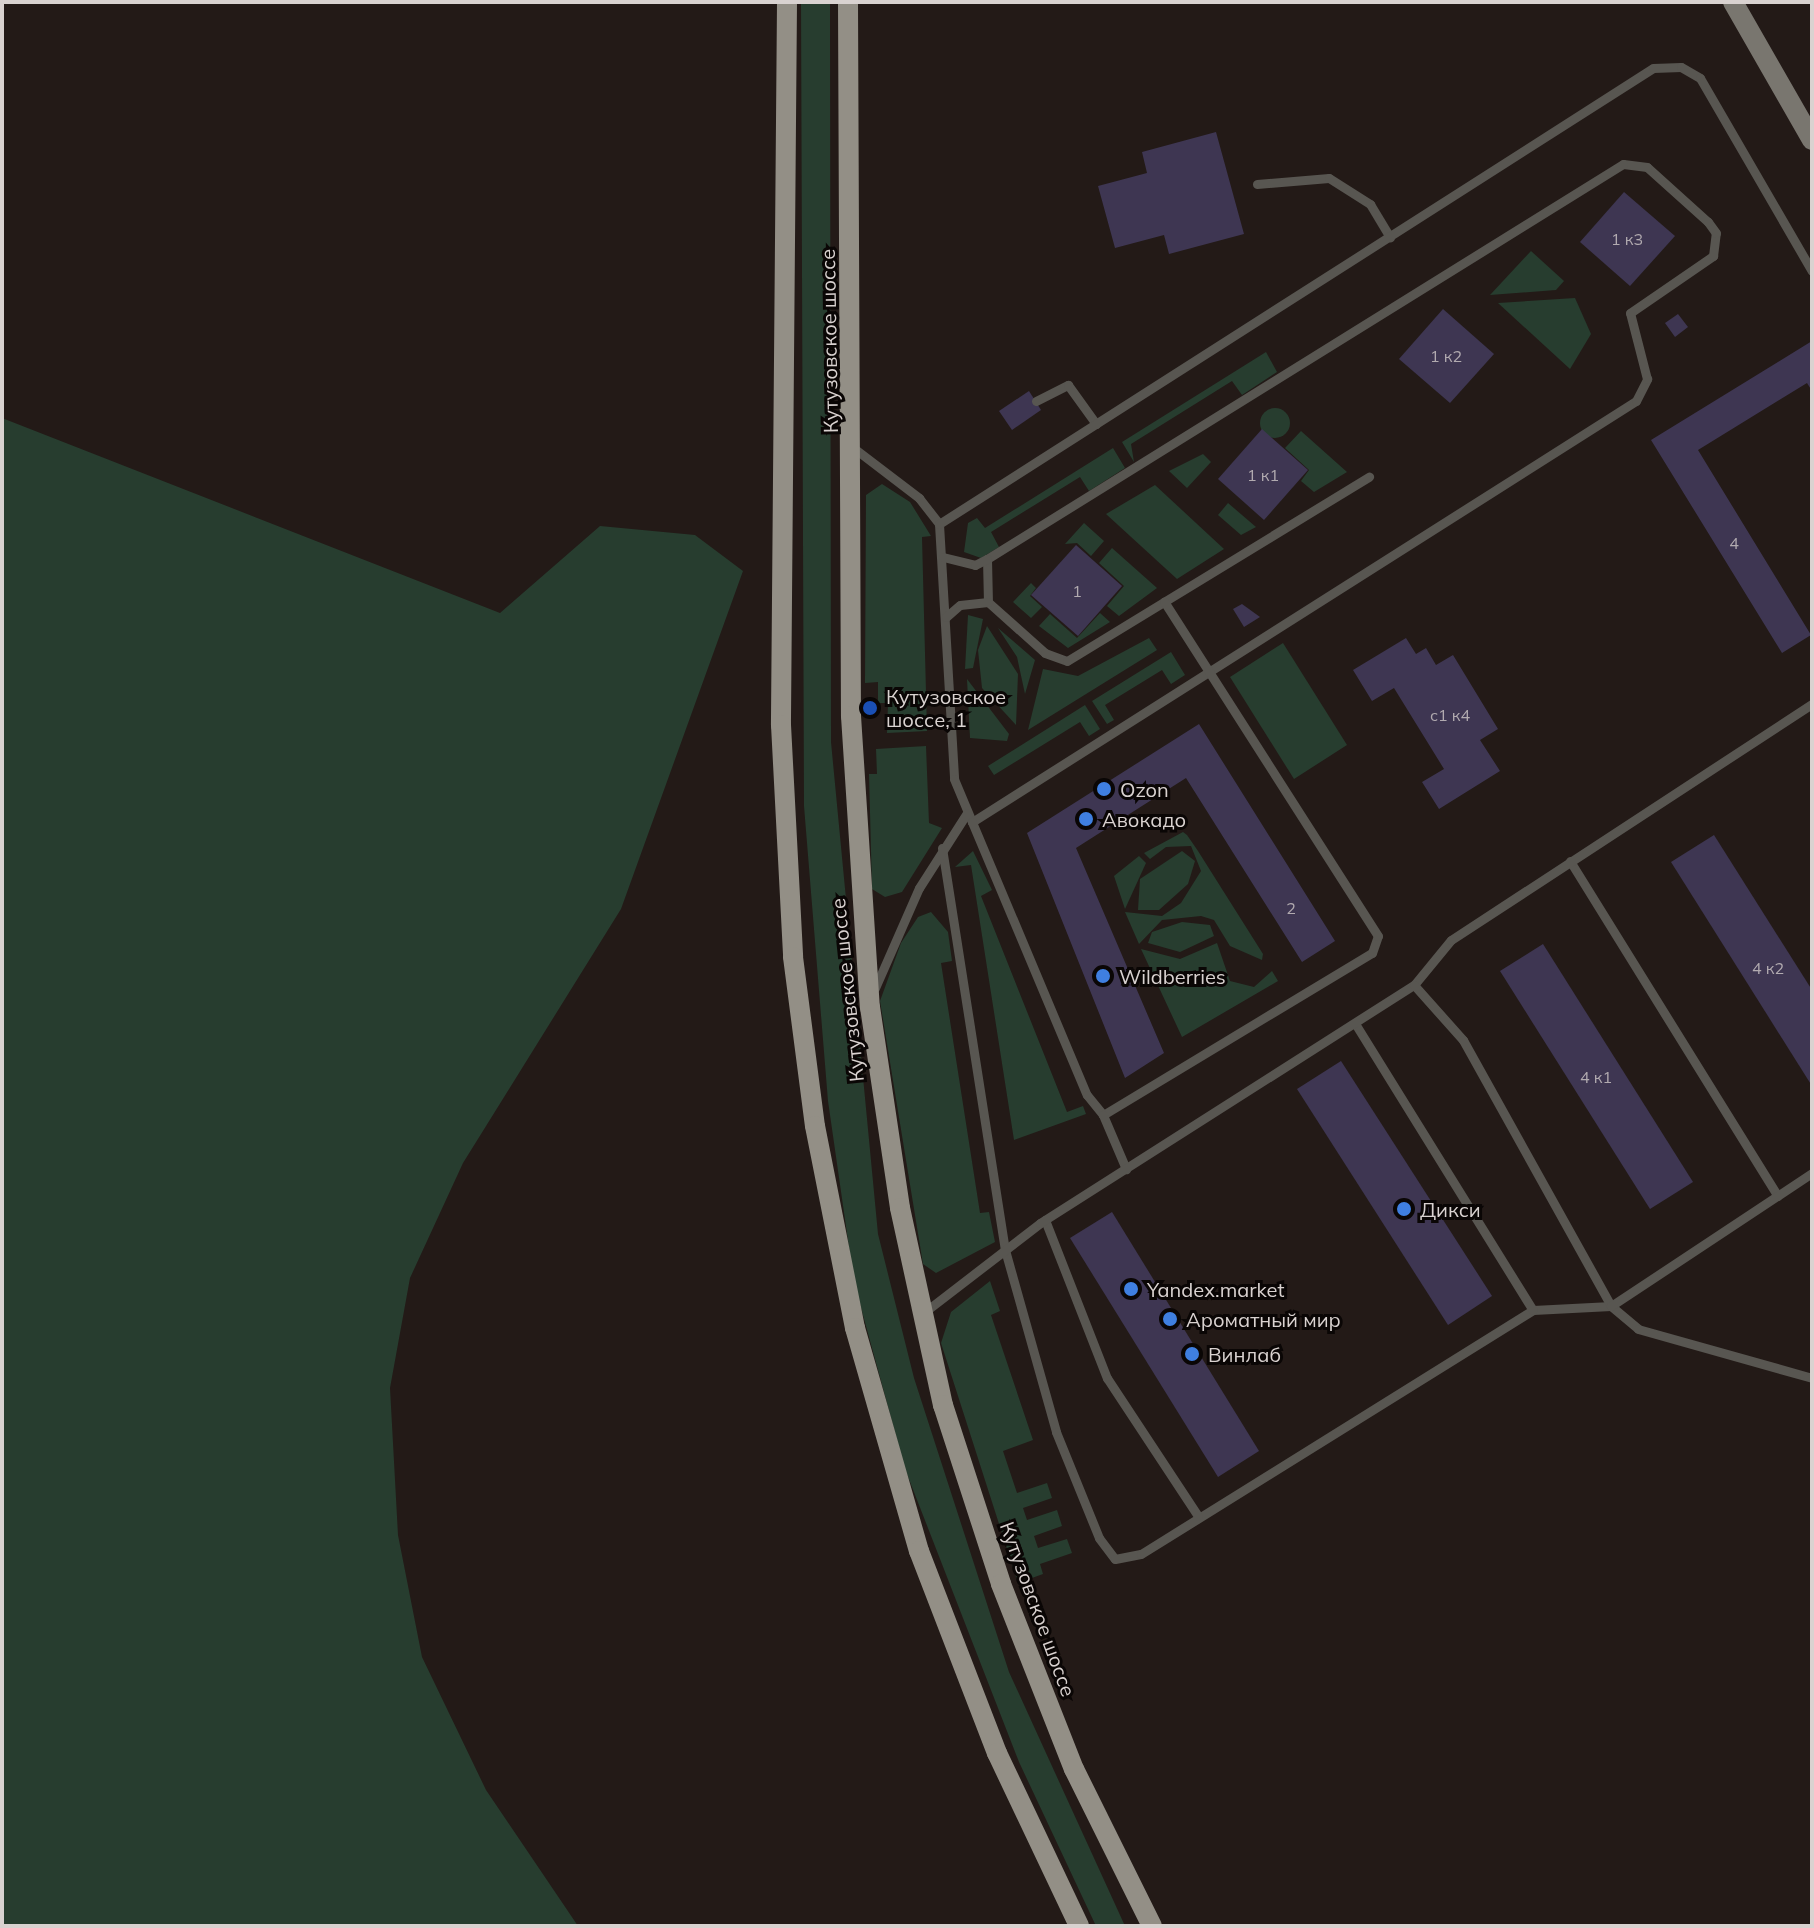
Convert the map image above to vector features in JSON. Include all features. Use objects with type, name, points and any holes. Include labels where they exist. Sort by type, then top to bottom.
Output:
[{"type":"main road","name":"Кутузовское шоссе","points":[[787,2],[781,725],[793,957],[812,1112],[855,1328],[919,1551],[987,1728],[1079,1926]]},
{"type":"main road","name":"Кутузовское шоссе","points":[[848,2],[855,449],[851,716],[870,1007],[920,1316],[1032,1671],[1152,1926]]},
{"type":"main road","points":[[1733,2],[1812,140]]},
{"type":"lane","points":[[939,524],[1653,68],[1681,67],[1700,78],[1812,271]]},
{"type":"lane","points":[[870,1007],[942,848],[970,817],[1209,672],[1636,401],[1647,379],[1630,313],[1713,256],[1716,233],[1708,222],[1647,167],[1623,164],[987,559],[975,565],[943,557]]},
{"type":"lane","points":[[1257,184],[1329,178],[1370,204],[1390,237]]},
{"type":"lane","points":[[1036,401],[1068,385],[1096,424]]},
{"type":"lane","points":[[855,449],[919,498],[939,524],[954,779],[1087,1095],[1103,1115],[1126,1169]]},
{"type":"lane","points":[[987,559],[988,602],[1045,653],[1067,661],[1369,477]]},
{"type":"lane","points":[[946,617],[960,605],[988,602]]},
{"type":"lane","points":[[1103,1115],[1379,945],[1164,602]]},
{"type":"lane","points":[[920,1316],[1045,1220],[1356,1025],[1414,985],[1451,940],[1812,704]]},
{"type":"lane","points":[[942,848],[1005,1250],[1056,1432],[1099,1538],[1115,1559],[1141,1554],[1533,1310],[1611,1306],[1812,1173]]},
{"type":"lane","points":[[1570,861],[1778,1196]]},
{"type":"lane","points":[[1414,985],[1463,1040],[1611,1306],[1638,1329],[1812,1378]]},
{"type":"lane","points":[[1356,1025],[1533,1310]]},
{"type":"lane","points":[[1045,1220],[1107,1378],[1198,1516]]},
{"type":"green space","points":[[801,2],[830,2],[831,742],[878,1234],[914,1378],[1009,1672],[1125,1926],[1096,1926],[1019,1762],[905,1469],[854,1282],[828,1101],[804,806]]},
{"type":"green space","points":[[1531,251],[1564,281],[1556,290],[1490,295]]},
{"type":"green space","points":[[1575,298],[1591,334],[1570,369],[1498,303]]},
{"type":"green space","points":[[1266,352],[1277,372],[1242,395],[1232,381],[1131,444],[1134,462],[1122,442]]},
{"type":"green space","points":[[1275,408],[1286,412],[1290,423],[1286,434],[1275,438],[1264,434],[1260,423],[1264,412]]},
{"type":"green space","points":[[2,418],[500,613],[600,526],[695,535],[743,571],[621,909],[463,1163],[410,1278],[390,1388],[398,1535],[422,1657],[486,1790],[578,1926],[2,1926]]},
{"type":"green space","points":[[1301,431],[1347,472],[1314,492],[1301,481],[1309,470],[1285,448]]},
{"type":"green space","points":[[1113,448],[1125,468],[1089,491],[1080,477],[991,532],[999,547],[981,558],[964,552],[968,523],[977,518],[985,528]]},
{"type":"green space","points":[[1203,454],[1211,462],[1187,488],[1169,471]]},
{"type":"green space","points":[[882,484],[910,502],[931,536],[922,537],[927,731],[887,733],[888,703],[878,703],[878,682],[865,683],[866,495]]},
{"type":"green space","points":[[1155,485],[1224,549],[1177,579],[1106,514]]},
{"type":"green space","points":[[1228,503],[1256,527],[1241,535],[1218,515]]},
{"type":"green space","points":[[1084,523],[1104,541],[1091,556],[1077,543],[1065,544]]},
{"type":"green space","points":[[1112,548],[1157,588],[1119,616],[1107,606],[1124,586],[1099,563]]},
{"type":"green space","points":[[1031,583],[1036,588],[1030,596],[1042,607],[1031,618],[1013,602]]},
{"type":"green space","points":[[1100,613],[1110,622],[1068,648],[1039,626],[1050,614],[1077,638]]},
{"type":"green space","points":[[968,615],[983,619],[973,668],[965,669]]},
{"type":"green space","points":[[987,626],[1018,674],[1016,725],[982,688],[978,650]]},
{"type":"green space","points":[[998,628],[1035,660],[1025,694],[1017,657]]},
{"type":"green space","points":[[1149,638],[1157,650],[1028,730],[1043,669],[1078,676]]},
{"type":"green space","points":[[1283,643],[1347,745],[1294,779],[1230,677]]},
{"type":"green space","points":[[1171,652],[1185,675],[1171,684],[1162,670],[1105,705],[1114,720],[1107,724],[1092,701]]},
{"type":"green space","points":[[967,679],[1009,734],[1007,741],[970,738]]},
{"type":"green space","points":[[1085,705],[1100,729],[1089,736],[1080,722],[994,775],[988,766]]},
{"type":"green space","points":[[926,746],[929,823],[942,828],[902,892],[885,897],[872,889],[869,774],[877,774],[876,749]]},
{"type":"green space","points":[[1183,832],[1263,954],[1262,960],[1230,946],[1214,920],[1201,916],[1162,920],[1139,944],[1125,912],[1162,916],[1181,903],[1201,871],[1191,846],[1166,847],[1150,859],[1144,853]]},
{"type":"green space","points":[[973,851],[992,890],[981,896],[1067,1112],[1083,1106],[1086,1114],[1014,1140],[971,865],[955,867]]},
{"type":"green space","points":[[1182,851],[1195,861],[1188,884],[1159,910],[1138,910],[1140,879]]},
{"type":"green space","points":[[1139,856],[1146,863],[1125,909],[1114,876]]},
{"type":"green space","points":[[931,912],[948,932],[952,961],[941,963],[980,1213],[989,1212],[995,1242],[936,1273],[923,1264],[880,1001],[901,943],[918,917]]},
{"type":"green space","points":[[1182,922],[1210,925],[1214,936],[1180,952],[1148,943],[1152,932]]},
{"type":"green space","points":[[1217,943],[1230,981],[1254,987],[1272,971],[1278,981],[1182,1037],[1141,949],[1180,959]]},
{"type":"green space","points":[[990,1281],[1000,1311],[991,1315],[1033,1440],[1003,1451],[1017,1493],[1047,1483],[1052,1498],[1023,1508],[1027,1520],[1057,1510],[1062,1526],[1034,1536],[1038,1548],[1067,1539],[1072,1553],[1040,1564],[1043,1574],[1018,1583],[941,1343],[951,1312]]},
{"type":"building","points":[[1216,132],[1244,234],[1169,254],[1164,235],[1115,248],[1098,186],[1147,173],[1142,152]]},
{"type":"building","points":[[1624,192],[1675,236],[1630,286],[1580,242]]},
{"type":"building","points":[[1443,309],[1494,354],[1450,403],[1399,359]]},
{"type":"building","points":[[1678,314],[1688,327],[1675,337],[1665,323]]},
{"type":"building","points":[[1812,341],[1812,391],[1807,383],[1698,450],[1811,635],[1782,653],[1651,440]]},
{"type":"building","points":[[1029,391],[1041,410],[1012,430],[999,411]]},
{"type":"building","points":[[1262,429],[1308,470],[1264,520],[1218,479]]},
{"type":"building","points":[[1076,545],[1122,586],[1078,636],[1031,595]]},
{"type":"building","points":[[1242,604],[1260,617],[1244,627],[1233,609]]},
{"type":"building","points":[[1406,638],[1416,654],[1426,648],[1436,665],[1453,655],[1498,729],[1480,740],[1500,771],[1439,809],[1422,782],[1444,769],[1394,688],[1372,701],[1353,670]]},
{"type":"building","points":[[1199,724],[1335,941],[1302,962],[1186,778],[1076,848],[1164,1053],[1125,1078],[1027,833]]},
{"type":"building","points":[[1714,835],[1812,990],[1812,1086],[1671,862]]},
{"type":"building","points":[[1543,944],[1693,1182],[1650,1209],[1500,971]]},
{"type":"building","points":[[1341,1061],[1492,1296],[1448,1325],[1297,1089]]},
{"type":"building","points":[[1112,1212],[1259,1451],[1218,1477],[1070,1238]]},
{"type":"place","name":"Кутузовское шоссе, 1","points":[[870,708]]},
{"type":"place","name":"Ozon","points":[[1104,789]]},
{"type":"place","name":"Авокадо","points":[[1086,819]]},
{"type":"place","name":"Wildberries","points":[[1103,976]]},
{"type":"place","name":"Дикси","points":[[1404,1209]]},
{"type":"place","name":"Yandex.market","points":[[1131,1289]]},
{"type":"place","name":"Ароматный мир","points":[[1170,1319]]},
{"type":"place","name":"Винлаб","points":[[1192,1354]]}]
